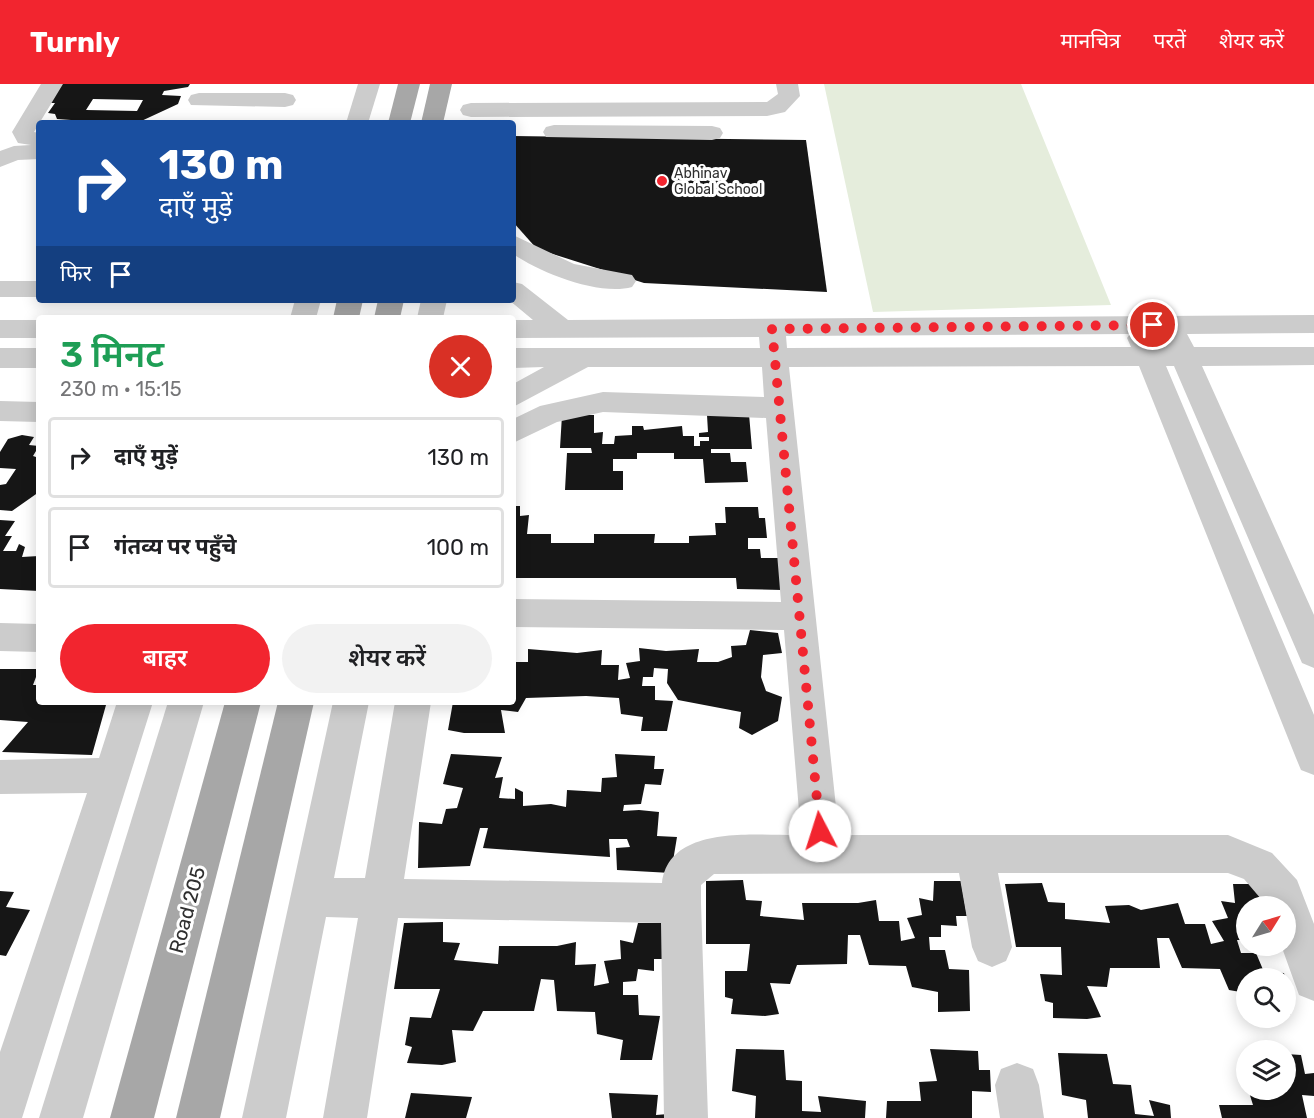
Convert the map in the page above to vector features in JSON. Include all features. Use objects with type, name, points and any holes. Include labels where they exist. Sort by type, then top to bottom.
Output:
[{"type":"main road","points":[[400,120],[409,84]]},
{"type":"main road","points":[[433,120],[441,84]]},
{"type":"main road","name":"Road 205","points":[[132,1118],[242,705]]},
{"type":"main road","points":[[198,1118],[295,705]]},
{"type":"street","points":[[36,140],[26,138],[23,132],[51,84]]},
{"type":"street","points":[[358,120],[369,84]]},
{"type":"street","points":[[471,109],[547,101],[767,109],[785,102],[789,96],[787,84]]},
{"type":"street","points":[[199,100],[285,100]]},
{"type":"street","points":[[536,132],[712,133]]},
{"type":"street","points":[[0,160],[14,153],[36,152]]},
{"type":"street","points":[[516,245],[538,260],[568,273],[623,281]]},
{"type":"street","points":[[0,289],[36,289]]},
{"type":"street","points":[[516,292],[562,329]]},
{"type":"street","points":[[516,328],[772,329],[1314,324]]},
{"type":"street","points":[[1136,325],[1314,758]]},
{"type":"street","points":[[1170,325],[1314,652]]},
{"type":"street","points":[[0,329],[36,329]]},
{"type":"street","points":[[772,329],[822,854]]},
{"type":"street","points":[[516,358],[1314,356]]},
{"type":"street","points":[[0,358],[36,358]]},
{"type":"street","points":[[516,395],[583,358]]},
{"type":"street","points":[[516,430],[550,413],[603,402],[779,408]]},
{"type":"street","points":[[0,411],[36,412]]},
{"type":"street","points":[[516,613],[799,616]]},
{"type":"street","points":[[0,637],[36,638]]},
{"type":"street","points":[[4,1096],[134,705]]},
{"type":"street","points":[[61,1118],[185,705]]},
{"type":"street","points":[[264,1118],[350,705]]},
{"type":"street","points":[[345,1118],[413,705]]},
{"type":"street","points":[[0,777],[111,775]]},
{"type":"street","points":[[975,854],[992,947]]},
{"type":"street","points":[[686,1118],[682,879],[694,863],[712,855],[1228,854],[1258,866],[1283,894],[1314,980]]},
{"type":"street","points":[[310,897],[681,903]]},
{"type":"green space","points":[[824,84],[1021,84],[1111,305],[873,312]]},
{"type":"building","points":[[56,84],[190,84],[188,87],[164,91],[162,95],[181,96],[178,104],[143,120],[57,119],[55,114],[48,113],[55,103],[44,103]],"holes":[[[93,99],[143,100],[137,111],[86,110]]]},
{"type":"building","name":"Abhinav Global School","points":[[516,136],[806,140],[827,292],[644,283],[537,249],[516,225]]},
{"type":"building","points":[[749,414],[752,449],[711,449],[711,453],[730,453],[731,462],[746,462],[748,482],[705,483],[703,459],[674,459],[674,453],[637,453],[637,459],[613,459],[613,471],[623,471],[623,490],[565,490],[567,453],[592,453],[591,448],[560,448],[562,415],[594,415],[594,433],[603,432],[602,444],[614,444],[615,436],[632,435],[632,426],[643,426],[644,430],[682,426],[683,436],[694,436],[694,446],[700,446],[700,441],[709,441],[709,437],[699,437],[699,433],[708,432],[707,415]]},
{"type":"building","points":[[22,435],[34,437],[29,445],[36,446],[33,456],[36,457],[36,494],[12,511],[0,510],[0,485],[6,484],[16,469],[0,468],[0,452],[8,439]]},
{"type":"building","points":[[516,506],[520,506],[520,516],[529,515],[527,534],[551,534],[551,543],[594,543],[594,534],[655,534],[654,543],[689,543],[689,536],[716,535],[715,523],[726,523],[725,507],[758,507],[759,518],[765,518],[767,538],[748,538],[748,549],[760,549],[761,558],[779,558],[782,590],[737,589],[736,578],[516,578]]},
{"type":"building","points":[[0,520],[15,521],[5,536],[12,536],[3,551],[16,551],[19,544],[25,547],[22,557],[36,556],[36,591],[0,589]]},
{"type":"building","points":[[750,630],[778,633],[782,653],[763,655],[761,677],[766,691],[782,697],[778,721],[752,735],[739,728],[741,712],[678,700],[667,683],[668,669],[654,668],[653,677],[643,677],[642,686],[655,686],[655,700],[673,701],[667,731],[641,731],[643,717],[621,714],[619,698],[586,696],[526,698],[518,712],[501,710],[505,733],[464,733],[448,730],[452,705],[516,705],[516,662],[528,662],[528,649],[577,653],[602,650],[601,665],[619,665],[618,680],[630,678],[626,663],[640,661],[639,648],[666,651],[699,649],[697,662],[718,662],[732,657],[731,646],[746,645]]},
{"type":"building","points":[[0,669],[36,669],[33,685],[36,685],[36,705],[106,705],[92,755],[2,752],[28,722],[0,720]]},
{"type":"building","points":[[451,754],[502,757],[495,778],[503,777],[499,798],[515,799],[515,788],[523,792],[523,806],[551,804],[566,807],[567,790],[601,792],[602,778],[617,777],[615,754],[655,756],[654,769],[664,769],[661,785],[645,784],[641,804],[624,805],[623,811],[659,812],[657,836],[677,837],[671,873],[617,870],[616,848],[630,847],[627,839],[609,839],[610,857],[483,848],[488,828],[480,828],[470,866],[418,868],[419,822],[442,824],[446,809],[457,808],[463,788],[443,784]]},
{"type":"building","points":[[743,880],[746,900],[762,901],[760,916],[804,920],[802,903],[858,903],[876,900],[879,921],[899,921],[901,941],[915,938],[907,918],[922,915],[919,898],[933,901],[934,881],[961,881],[967,916],[956,916],[957,926],[941,925],[941,937],[929,937],[930,950],[945,950],[949,969],[969,970],[970,1011],[938,1012],[938,992],[912,987],[906,966],[869,965],[860,935],[848,935],[847,964],[797,965],[790,984],[770,983],[779,1014],[765,1016],[731,1014],[733,999],[725,997],[725,971],[747,971],[750,944],[706,944],[706,881]]},
{"type":"building","points":[[1042,883],[1048,902],[1065,903],[1065,919],[1110,923],[1105,906],[1129,905],[1141,910],[1178,903],[1185,924],[1205,924],[1211,944],[1224,941],[1212,921],[1228,918],[1221,901],[1235,903],[1233,884],[1261,884],[1265,896],[1236,896],[1236,956],[1257,956],[1262,968],[1236,968],[1236,991],[1229,990],[1220,969],[1182,968],[1169,938],[1157,938],[1160,968],[1110,968],[1107,987],[1087,986],[1101,1017],[1053,1018],[1053,1003],[1045,1001],[1040,974],[1062,975],[1061,947],[1016,947],[1005,884]]},
{"type":"building","points":[[0,891],[14,892],[6,907],[30,910],[6,956],[0,955]]},
{"type":"building","points":[[443,922],[443,942],[460,943],[454,960],[498,964],[499,946],[557,946],[576,942],[575,965],[596,964],[594,986],[609,983],[604,961],[621,959],[620,940],[633,943],[638,923],[666,923],[666,959],[654,959],[654,971],[638,969],[636,981],[623,982],[623,995],[638,995],[639,1015],[660,1016],[652,1060],[620,1060],[623,1040],[597,1034],[595,1012],[557,1011],[554,980],[541,979],[534,1011],[483,1011],[473,1031],[452,1030],[456,1062],[442,1065],[407,1063],[412,1047],[405,1045],[410,1017],[431,1018],[440,989],[394,989],[404,923]]},
{"type":"building","points":[[736,1049],[784,1050],[786,1080],[802,1081],[802,1111],[821,1112],[818,1096],[866,1101],[865,1118],[755,1118],[756,1096],[732,1091]]},
{"type":"building","points":[[930,1049],[978,1051],[979,1070],[990,1070],[991,1092],[972,1091],[972,1118],[886,1118],[887,1101],[921,1101],[919,1082],[937,1081]]},
{"type":"building","points":[[1058,1053],[1107,1054],[1113,1084],[1131,1085],[1135,1114],[1154,1116],[1149,1100],[1170,1105],[1171,1118],[1088,1118],[1086,1100],[1062,1095]]},
{"type":"building","points":[[1296,1055],[1301,1055],[1305,1074],[1314,1073],[1314,1096],[1302,1095],[1307,1118],[1222,1118],[1219,1105],[1253,1105],[1251,1100],[1296,1100]]},
{"type":"building","points":[[411,1093],[472,1097],[466,1118],[405,1118]]},
{"type":"building","points":[[609,1093],[658,1095],[656,1115],[668,1114],[667,1118],[612,1118]]},
{"type":"place","name":"Abhinav Global School","points":[[662,181]]},
{"type":"route","points":[[820,831],[772,329],[1153,325]]}]
